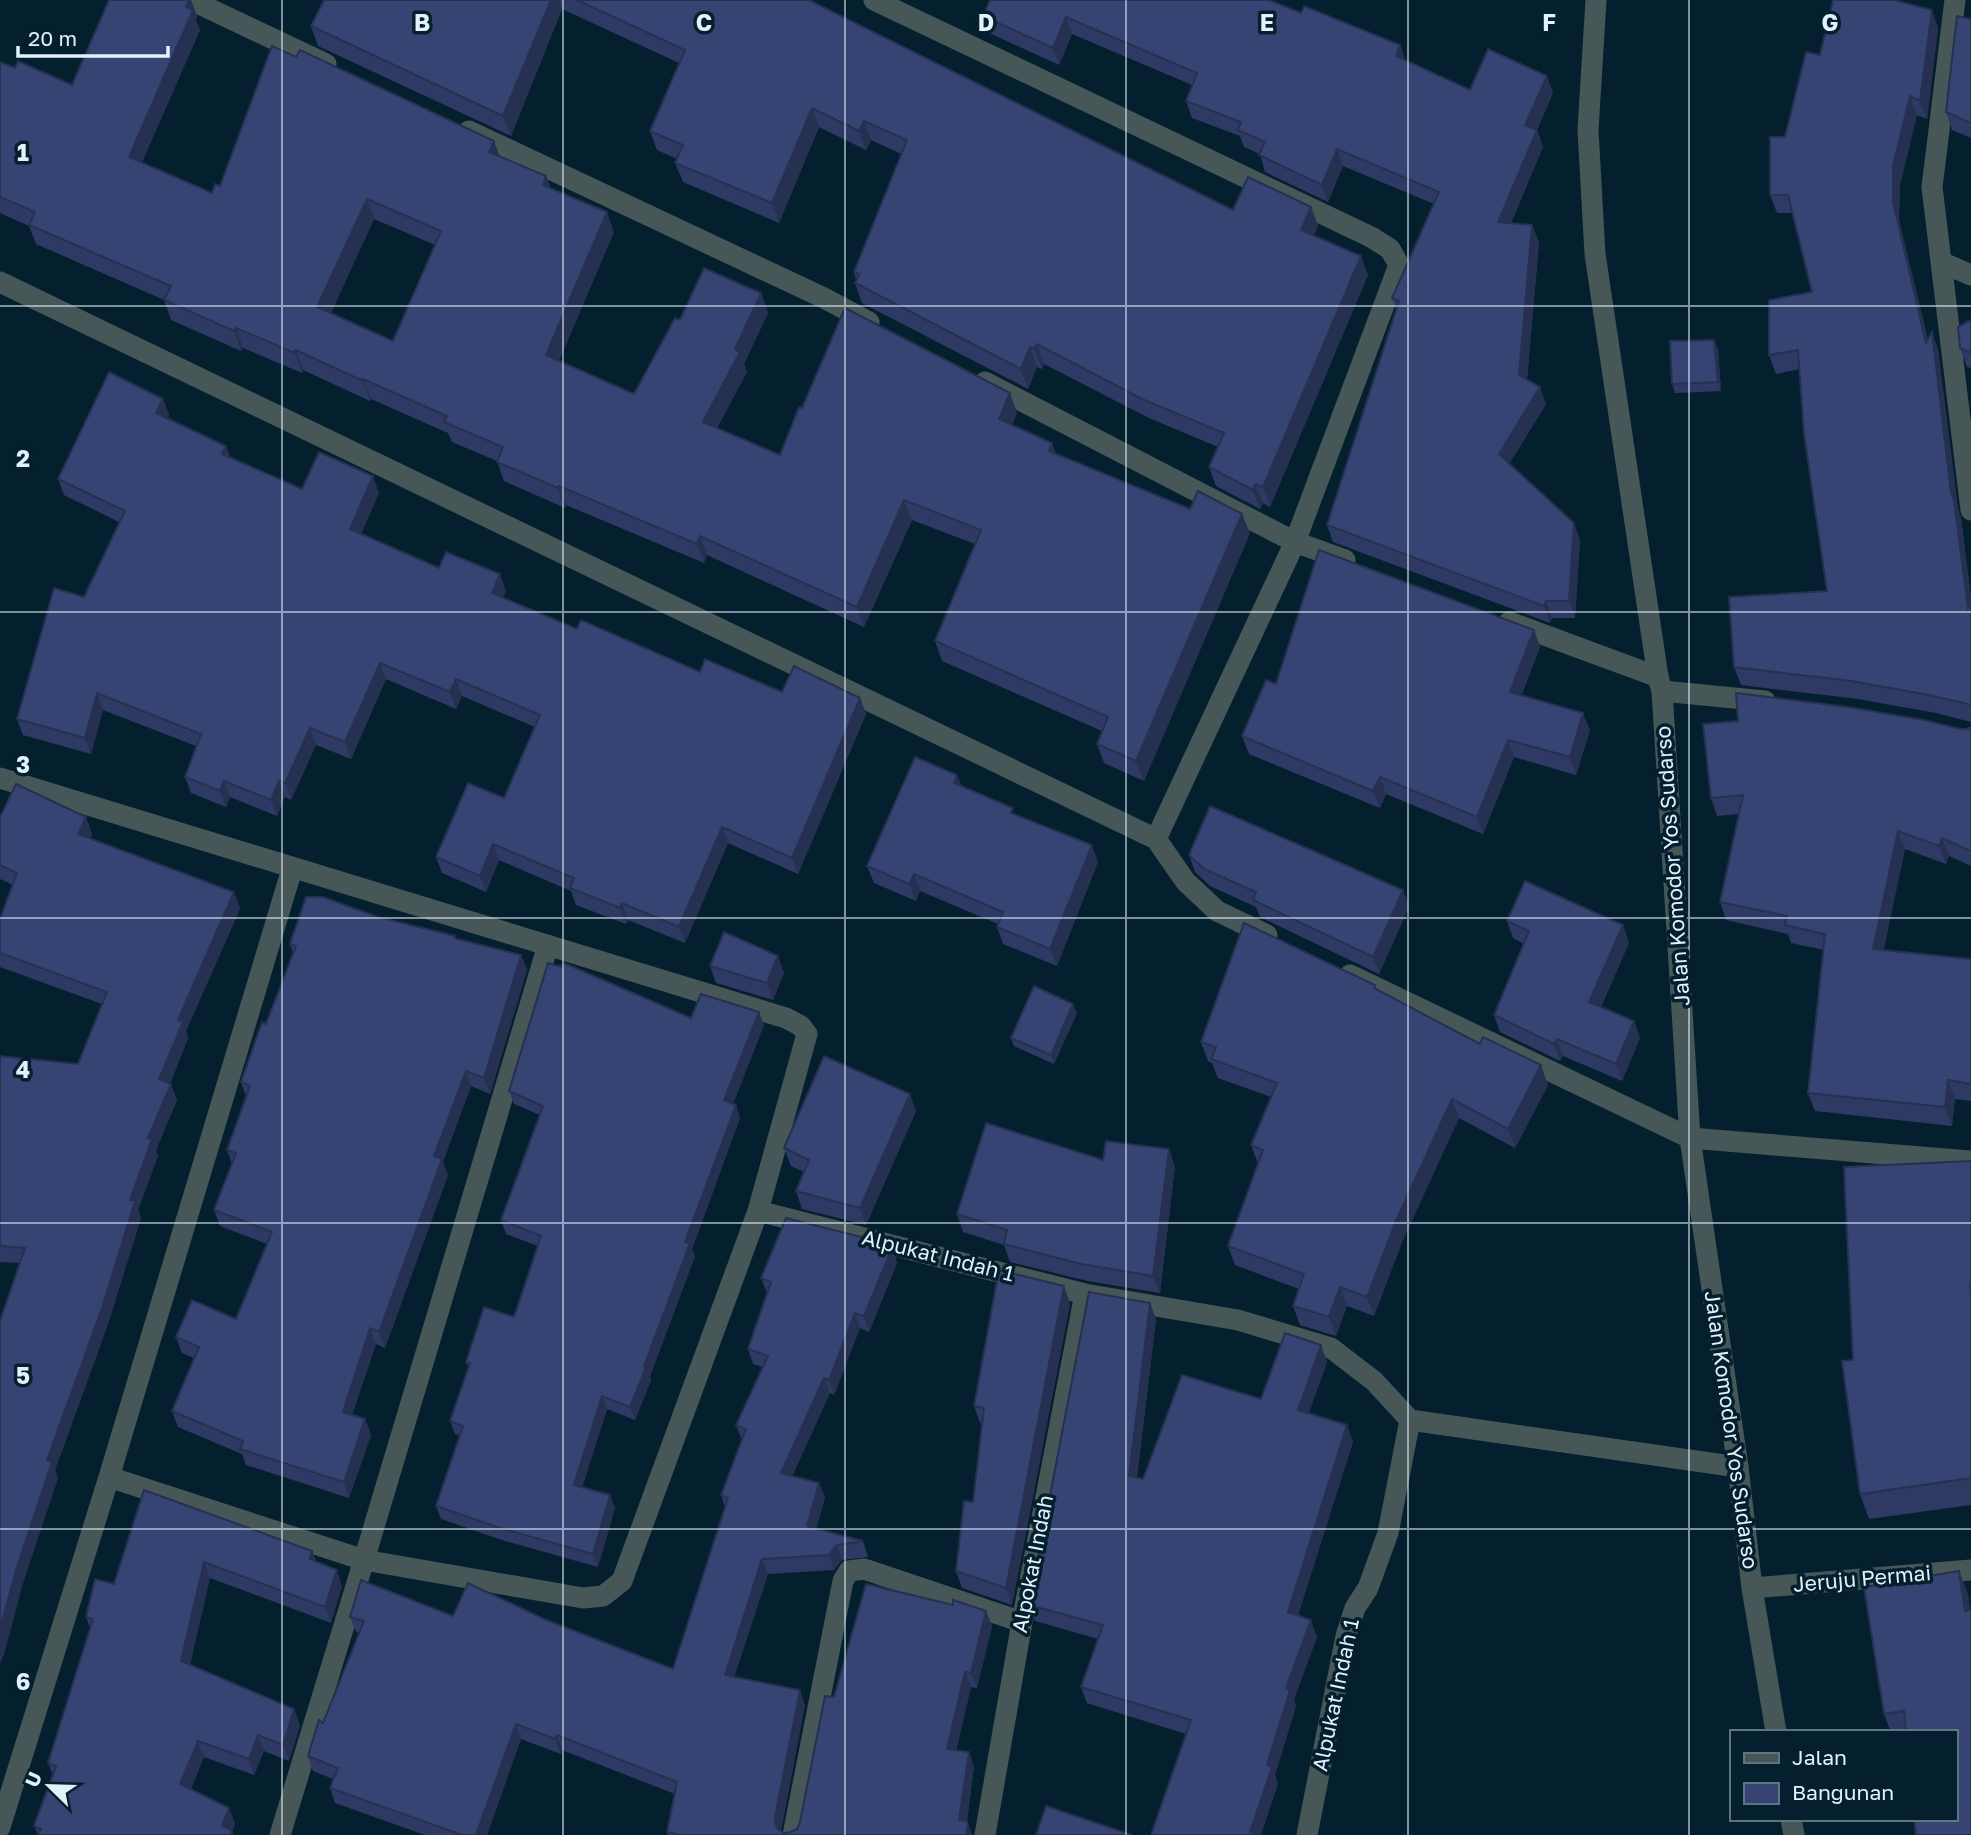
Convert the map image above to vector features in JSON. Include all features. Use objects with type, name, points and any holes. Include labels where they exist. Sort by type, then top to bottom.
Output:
[{"type":"street","points":[[191,0],[343,72]]},
{"type":"street","points":[[874,0],[1371,237],[1390,249],[1399,265],[1295,542],[1156,839]]},
{"type":"street","name":"Jalan Komodor Yos Sudarso","points":[[1596,0],[1588,130],[1595,254],[1660,684],[1690,1138],[1738,1467],[1752,1588],[1776,1730]]},
{"type":"street","points":[[1970,501],[1932,187],[1954,0],[1971,7]]},
{"type":"street","points":[[457,125],[824,298],[886,330]]},
{"type":"street","points":[[1941,262],[1971,275]]},
{"type":"street","points":[[0,282],[1156,839],[1186,881],[1217,911],[1279,941]]},
{"type":"street","points":[[972,375],[1295,542],[1360,566]]},
{"type":"street","points":[[1490,614],[1660,684],[1786,703]]},
{"type":"street","points":[[0,778],[786,1018],[801,1026],[807,1034],[758,1211],[622,1581],[603,1596],[583,1598],[365,1560],[109,1477]]},
{"type":"street","points":[[0,1827],[109,1477],[292,869]]},
{"type":"street","points":[[280,1835],[548,945]]},
{"type":"street","points":[[1329,965],[1690,1138],[1971,1161]]},
{"type":"street","name":"Alpukat Indah 1","points":[[758,1211],[1086,1294],[1238,1320],[1331,1348],[1374,1381],[1410,1420],[1388,1533],[1368,1588],[1355,1608],[1346,1636],[1307,1835]]},
{"type":"street","name":"Alpokat Indah","points":[[985,1835],[1022,1622],[1086,1294]]},
{"type":"street","points":[[1410,1420],[1738,1467]]},
{"type":"street","points":[[793,1835],[843,1581],[849,1571],[864,1569],[1022,1622]]},
{"type":"street","name":"Jeruju Permai","points":[[1752,1588],[1971,1570]]},
{"type":"building","points":[[109,0],[189,0],[186,7],[193,10],[129,157],[212,193],[215,184],[220,186],[272,46],[296,57],[300,50],[494,141],[489,152],[546,176],[543,185],[607,212],[546,355],[634,394],[675,318],[680,320],[704,268],[761,293],[735,349],[740,352],[703,422],[780,455],[845,308],[1010,393],[999,419],[1052,443],[1049,451],[1190,509],[1198,491],[1242,514],[1136,761],[1097,744],[1108,717],[935,641],[981,530],[904,500],[857,607],[700,536],[697,544],[497,462],[503,447],[444,422],[447,416],[296,350],[295,353],[236,328],[234,331],[164,300],[171,286],[29,225],[35,212],[0,197],[0,62],[15,68],[18,61],[72,85]],"holes":[[[367,199],[441,231],[393,341],[317,307]]]},
{"type":"building","points":[[324,0],[551,0],[503,116],[311,26]]},
{"type":"building","points":[[577,0],[809,0],[1233,210],[1248,177],[1311,207],[1301,230],[1361,256],[1263,487],[1255,484],[1253,490],[1209,467],[1224,433],[1142,399],[1037,344],[1034,349],[1030,347],[1021,369],[855,283],[859,274],[854,272],[907,140],[864,121],[859,131],[812,108],[772,203],[675,163],[683,145],[650,131],[685,50]]},
{"type":"building","points":[[990,0],[1269,0],[1301,13],[1304,6],[1400,45],[1396,56],[1470,90],[1488,49],[1547,76],[1525,125],[1537,130],[1498,222],[1532,225],[1519,375],[1540,387],[1499,454],[1574,523],[1569,601],[1546,601],[1544,606],[1327,525],[1399,301],[1392,298],[1439,192],[1337,149],[1322,185],[1259,155],[1265,142],[1238,130],[1241,122],[1186,101],[1197,73],[1066,17],[1053,48],[983,16]]},
{"type":"building","points":[[1833,0],[1894,0],[1932,10],[1920,101],[1910,96],[1893,166],[1893,202],[1926,343],[1932,332],[1968,608],[1971,601],[1971,706],[1929,695],[1851,681],[1734,667],[1729,597],[1827,591],[1804,434],[1798,350],[1769,355],[1769,300],[1812,292],[1788,195],[1770,195],[1770,137],[1785,137],[1806,52],[1820,55]]},
{"type":"building","points":[[1957,16],[1971,19],[1971,123],[1946,112]]},
{"type":"building","points":[[1971,320],[1971,353],[1960,348],[1958,327]]},
{"type":"building","points":[[1714,340],[1718,382],[1672,384],[1670,341]]},
{"type":"building","points":[[109,372],[163,399],[156,413],[226,446],[222,454],[302,489],[319,452],[373,476],[350,529],[439,568],[446,552],[500,574],[492,593],[577,629],[581,620],[700,672],[705,659],[782,692],[794,666],[860,698],[792,858],[722,827],[679,927],[622,903],[620,908],[570,888],[574,878],[493,844],[480,876],[436,857],[468,783],[504,798],[540,715],[456,679],[450,692],[380,663],[345,742],[310,728],[285,783],[279,781],[271,800],[224,781],[220,791],[185,777],[201,734],[97,693],[85,738],[17,719],[54,588],[84,597],[125,511],[58,479]]},
{"type":"building","points":[[1319,550],[1534,630],[1510,692],[1583,713],[1570,757],[1508,740],[1477,817],[1380,777],[1373,791],[1242,736],[1266,680],[1276,684]]},
{"type":"building","points":[[1736,693],[1848,707],[1961,729],[1971,727],[1971,851],[1942,838],[1939,846],[1898,831],[1873,949],[1971,959],[1971,1084],[1948,1080],[1945,1107],[1808,1093],[1825,934],[1785,925],[1787,916],[1720,902],[1743,795],[1711,798],[1703,724],[1738,721]]},
{"type":"building","points":[[915,757],[957,775],[954,783],[1013,808],[1011,813],[1092,845],[1050,949],[997,927],[1003,912],[914,874],[909,884],[867,866]]},
{"type":"building","points":[[16,784],[86,817],[78,834],[234,892],[178,1020],[183,1022],[159,1079],[171,1084],[148,1138],[152,1139],[130,1200],[135,1201],[102,1308],[47,1460],[52,1462],[16,1570],[0,1629],[0,1321],[25,1248],[0,1246],[0,1056],[78,1064],[107,992],[0,953],[0,919],[17,873],[0,865],[0,817]]},
{"type":"building","points":[[1210,806],[1403,890],[1373,957],[1253,900],[1256,892],[1204,869],[1189,855]]},
{"type":"building","points":[[1525,881],[1623,925],[1589,1002],[1634,1021],[1616,1064],[1557,1039],[1554,1044],[1494,1015],[1529,931],[1507,921]]},
{"type":"building","points":[[306,897],[323,897],[378,917],[521,955],[484,1078],[466,1071],[434,1156],[442,1159],[379,1332],[370,1328],[343,1412],[365,1419],[344,1482],[240,1449],[243,1441],[172,1411],[199,1347],[176,1337],[192,1300],[236,1319],[272,1232],[214,1210],[236,1153],[227,1150],[250,1086],[241,1082],[262,1022],[266,1024],[296,946],[290,944]]},
{"type":"building","points":[[1244,923],[1375,985],[1374,988],[1480,1044],[1483,1037],[1541,1065],[1508,1129],[1452,1099],[1395,1223],[1367,1297],[1340,1287],[1329,1317],[1293,1306],[1304,1274],[1228,1246],[1263,1150],[1251,1145],[1277,1083],[1211,1059],[1216,1047],[1201,1042]]},
{"type":"building","points":[[724,932],[778,956],[767,983],[710,966]]},
{"type":"building","points":[[548,963],[562,967],[564,963],[691,1018],[701,994],[759,1012],[724,1100],[736,1105],[685,1242],[690,1243],[644,1366],[646,1367],[630,1407],[602,1396],[574,1485],[610,1495],[593,1554],[500,1528],[436,1506],[463,1426],[450,1421],[470,1363],[466,1362],[484,1307],[514,1317],[541,1236],[501,1220],[543,1106],[509,1091]]},
{"type":"building","points":[[1034,986],[1073,1004],[1051,1055],[1011,1038]]},
{"type":"building","points":[[824,1056],[910,1094],[860,1208],[796,1191],[809,1160],[784,1148]]},
{"type":"building","points":[[986,1123],[1103,1160],[1106,1141],[1169,1149],[1153,1276],[1081,1264],[1004,1244],[1007,1230],[957,1214]]},
{"type":"building","points":[[1971,1161],[1971,1478],[1860,1494],[1842,1361],[1853,1360],[1844,1167]]},
{"type":"building","points":[[786,1218],[873,1240],[892,1248],[864,1316],[855,1313],[829,1380],[824,1378],[781,1473],[819,1483],[807,1526],[863,1541],[837,1545],[829,1555],[762,1559],[725,1675],[800,1690],[775,1817],[778,1829],[784,1833],[791,1832],[797,1829],[800,1822],[825,1696],[834,1697],[866,1584],[953,1605],[953,1600],[986,1611],[971,1673],[965,1672],[947,1749],[969,1752],[959,1820],[967,1821],[966,1835],[681,1835],[667,1832],[677,1782],[557,1735],[555,1739],[516,1724],[476,1835],[462,1835],[330,1788],[338,1768],[308,1756],[319,1720],[323,1723],[364,1621],[350,1617],[361,1580],[453,1616],[468,1583],[544,1619],[673,1669],[728,1498],[721,1495],[746,1429],[736,1425],[768,1356],[748,1349],[771,1282],[761,1278]]},
{"type":"building","points":[[999,1270],[1064,1286],[1006,1588],[956,1571],[964,1501],[973,1502],[984,1408],[974,1406]]},
{"type":"building","points":[[1089,1292],[1150,1303],[1129,1476],[1143,1479],[1182,1375],[1261,1399],[1285,1333],[1321,1345],[1298,1410],[1347,1425],[1288,1612],[1311,1620],[1286,1688],[1290,1690],[1267,1765],[1272,1767],[1250,1832],[1260,1835],[1151,1835],[1191,1720],[1081,1687],[1103,1625],[1029,1605]]},
{"type":"building","points":[[144,1490],[312,1551],[310,1559],[337,1570],[325,1607],[204,1562],[181,1661],[294,1709],[283,1745],[258,1735],[249,1759],[198,1741],[180,1784],[229,1808],[222,1826],[232,1830],[230,1835],[38,1835],[41,1829],[34,1826],[56,1766],[48,1763],[93,1619],[86,1617],[95,1579],[114,1584]]},
{"type":"building","points":[[1959,1571],[1965,1611],[1971,1610],[1971,1835],[1916,1835],[1914,1821],[1957,1821],[1957,1730],[1906,1730],[1904,1711],[1884,1714],[1864,1587]]},
{"type":"building","points":[[1046,1806],[1132,1835],[1036,1835]]}]
